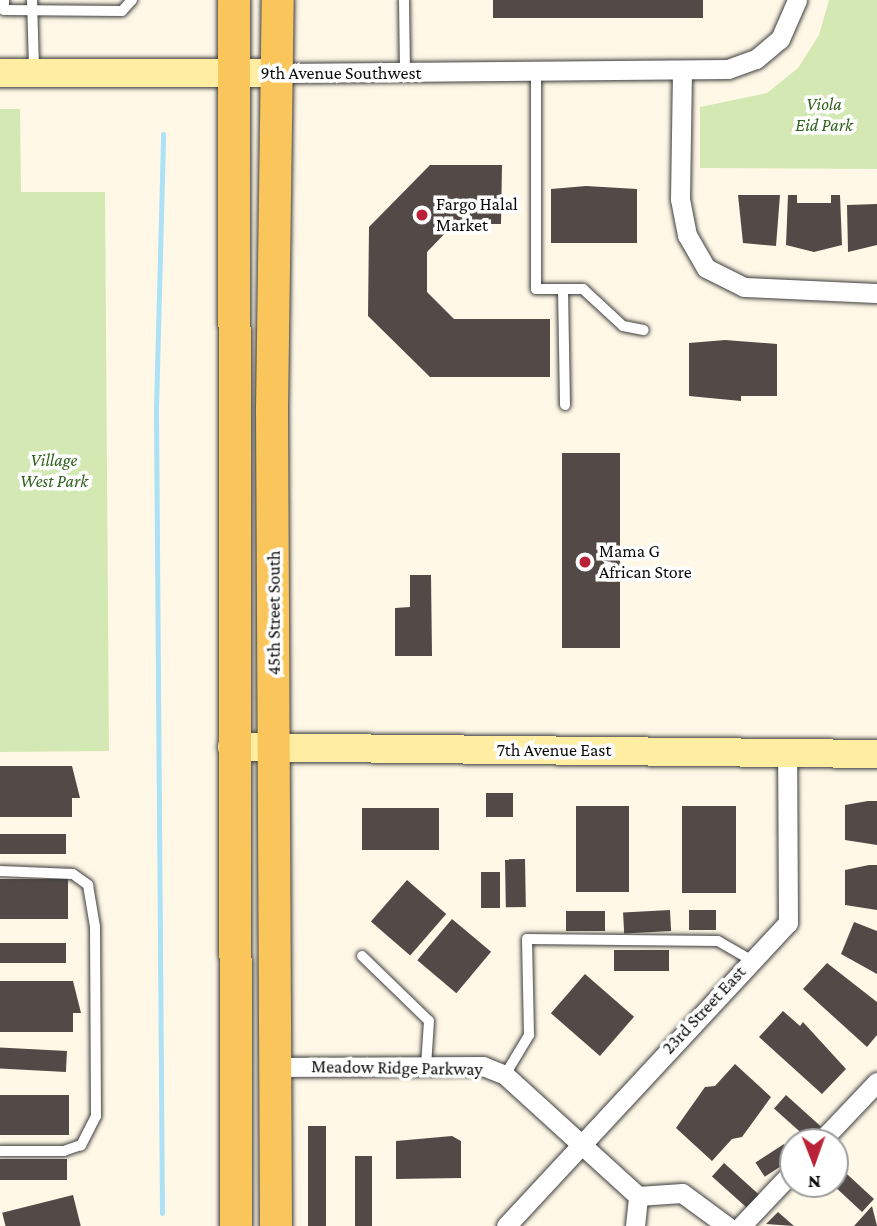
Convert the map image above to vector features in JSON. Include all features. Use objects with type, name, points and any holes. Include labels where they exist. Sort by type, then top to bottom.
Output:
[{"type":"main road","points":[[234,0],[232,747],[236,1226]]},
{"type":"main road","name":"45th Street South","points":[[276,1226],[278,0]]},
{"type":"street","name":"9th Avenue Southwest","points":[[0,73],[682,71],[756,60],[779,39],[797,0]]},
{"type":"street","points":[[682,71],[680,199],[690,244],[706,268],[744,287],[877,293]]},
{"type":"street","name":"7th Avenue East","points":[[232,747],[877,754]]},
{"type":"street","name":"23rd Street East","points":[[506,1226],[580,1143],[788,923],[787,751]]},
{"type":"street","name":"Meadow Ridge Parkway","points":[[275,1067],[483,1066],[505,1075],[638,1196]]},
{"type":"street","points":[[833,1128],[877,1082]]},
{"type":"street","points":[[741,1226],[779,1186]]},
{"type":"street","points":[[635,1226],[638,1196],[682,1193],[727,1226]]},
{"type":"lane","points":[[4,0],[4,9],[33,5],[63,10],[122,10],[132,0]]},
{"type":"lane","points":[[63,10],[73,0]]},
{"type":"lane","points":[[404,0],[405,72]]},
{"type":"lane","points":[[33,5],[34,74]]},
{"type":"lane","points":[[536,71],[536,289],[583,289],[623,327],[643,330]]},
{"type":"lane","points":[[563,289],[565,405]]},
{"type":"lane","points":[[0,871],[73,874],[88,885],[96,927],[96,1116],[81,1145],[64,1152],[0,1151]]},
{"type":"lane","points":[[505,1075],[529,1035],[527,939],[718,941],[751,960]]},
{"type":"lane","points":[[362,956],[429,1021],[426,1066]]},
{"type":"green space","name":"Viola Eid Park","points":[[829,0],[877,0],[877,169],[700,168],[700,107],[767,93],[798,68],[819,35]]},
{"type":"green space","name":"Village West Park","points":[[0,109],[20,109],[21,192],[105,192],[109,751],[0,752]]},
{"type":"building","points":[[493,0],[703,0],[703,18],[493,18]]},
{"type":"building","points":[[430,165],[502,165],[501,224],[454,224],[427,252],[427,292],[454,319],[550,319],[550,377],[430,377],[368,316],[369,227]]},
{"type":"building","points":[[586,186],[637,189],[637,243],[551,243],[551,189]]},
{"type":"building","points":[[738,195],[780,195],[776,246],[743,243]]},
{"type":"building","points":[[788,195],[797,195],[797,203],[831,203],[831,195],[840,195],[842,245],[814,252],[786,245]]},
{"type":"building","points":[[877,204],[877,245],[848,252],[847,205]]},
{"type":"building","points":[[725,340],[777,344],[777,396],[741,396],[741,401],[689,396],[689,343]]},
{"type":"building","points":[[562,453],[620,453],[620,648],[562,648]]},
{"type":"building","points":[[410,575],[431,575],[432,656],[395,656],[395,608],[410,607]]},
{"type":"building","points":[[0,766],[72,766],[80,798],[72,798],[72,817],[0,817]]},
{"type":"building","points":[[486,793],[513,793],[513,817],[486,817]]},
{"type":"building","points":[[877,801],[877,845],[845,840],[845,805]]},
{"type":"building","points":[[576,806],[629,806],[629,892],[576,892]]},
{"type":"building","points":[[682,806],[736,806],[736,893],[682,893]]},
{"type":"building","points":[[362,808],[439,808],[439,850],[362,850]]},
{"type":"building","points":[[0,834],[66,834],[66,854],[0,854]]},
{"type":"building","points":[[505,859],[525,859],[526,907],[506,907]]},
{"type":"building","points":[[877,865],[877,910],[845,905],[845,870]]},
{"type":"building","points":[[481,872],[500,872],[500,908],[481,908]]},
{"type":"building","points":[[0,879],[68,879],[68,919],[0,919]]},
{"type":"building","points":[[407,880],[446,914],[410,956],[371,922]]},
{"type":"building","points":[[670,910],[671,931],[624,933],[623,912]]},
{"type":"building","points":[[689,910],[716,910],[716,930],[689,930]]},
{"type":"building","points":[[566,911],[605,911],[605,931],[566,931]]},
{"type":"building","points":[[452,919],[491,952],[456,993],[417,960]]},
{"type":"building","points":[[854,922],[877,931],[877,974],[841,954]]},
{"type":"building","points":[[0,943],[66,943],[66,963],[0,963]]},
{"type":"building","points":[[614,950],[669,950],[669,971],[614,971]]},
{"type":"building","points":[[827,963],[877,1002],[877,1035],[867,1047],[803,989]]},
{"type":"building","points":[[585,974],[634,1017],[600,1056],[551,1013]]},
{"type":"building","points":[[0,981],[73,981],[81,1013],[73,1013],[73,1032],[0,1032]]},
{"type":"building","points":[[783,1011],[800,1026],[803,1022],[846,1069],[822,1094],[759,1037]]},
{"type":"building","points":[[0,1047],[67,1051],[66,1072],[0,1069]]},
{"type":"building","points":[[735,1064],[771,1097],[742,1137],[732,1139],[712,1161],[676,1128],[705,1087],[715,1086]]},
{"type":"building","points":[[0,1095],[69,1095],[69,1135],[0,1135]]},
{"type":"building","points":[[786,1095],[821,1126],[796,1128],[774,1108]]},
{"type":"building","points":[[308,1126],[326,1126],[326,1226],[308,1226]]},
{"type":"building","points":[[452,1136],[461,1141],[461,1178],[396,1179],[396,1141]]},
{"type":"building","points":[[779,1147],[779,1168],[765,1177],[755,1163]]},
{"type":"building","points":[[355,1156],[372,1156],[372,1226],[355,1226]]},
{"type":"building","points":[[0,1159],[67,1159],[67,1180],[0,1180]]},
{"type":"building","points":[[724,1163],[759,1194],[747,1208],[712,1176]]},
{"type":"building","points":[[849,1176],[874,1199],[862,1212],[847,1198]]},
{"type":"building","points":[[73,1195],[81,1226],[5,1226],[2,1213]]},
{"type":"building","points":[[872,1206],[877,1226],[854,1226]]},
{"type":"building","points":[[778,1212],[794,1226],[766,1224]]},
{"type":"waterway","points":[[162,1213],[156,408],[163,134]]},
{"type":"place","name":"Fargo Halal Market","points":[[422,215]]},
{"type":"place","name":"Mama G African Store","points":[[585,562]]}]
